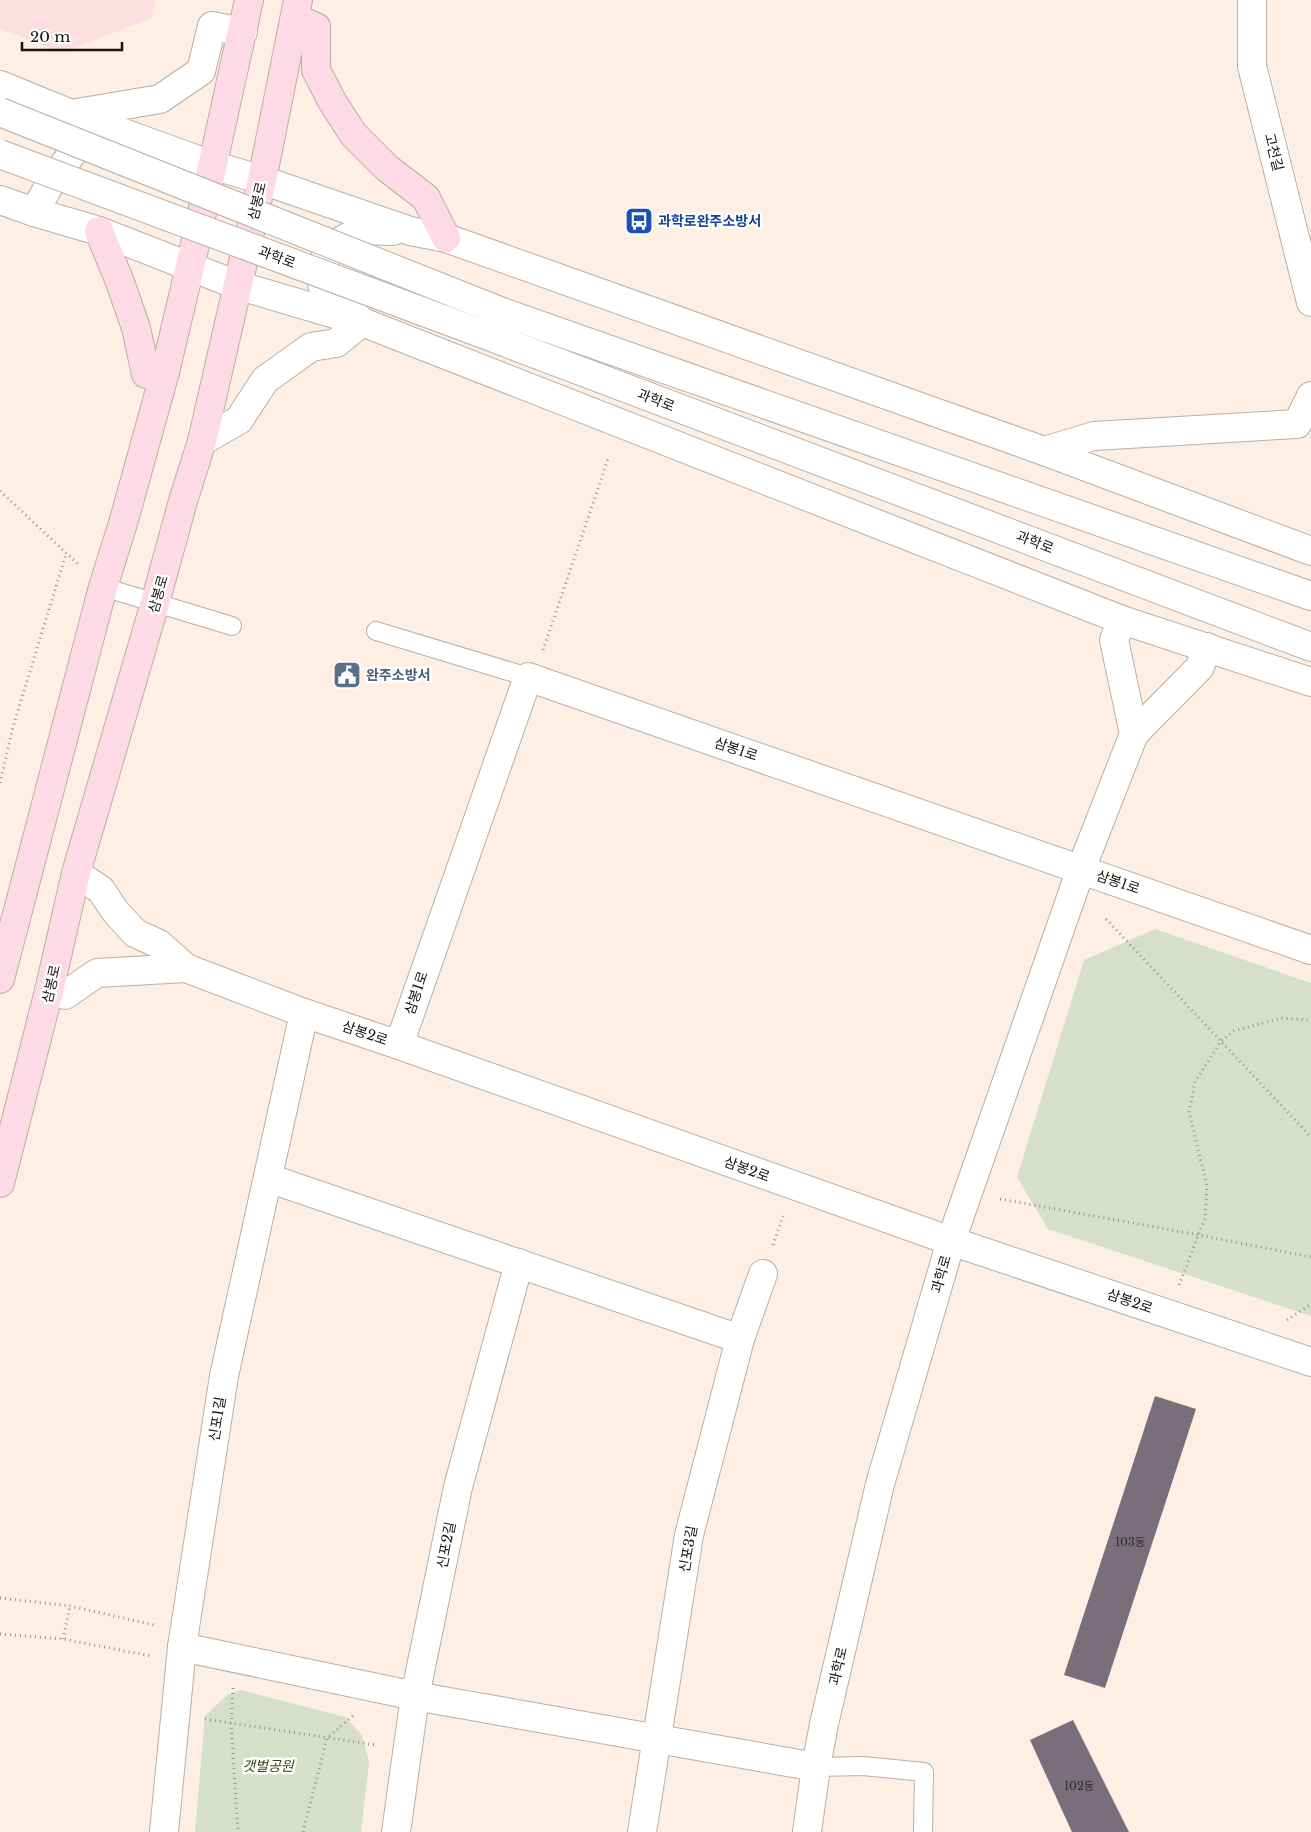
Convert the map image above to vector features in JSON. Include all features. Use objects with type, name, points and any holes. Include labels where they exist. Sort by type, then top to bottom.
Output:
[{"type":"main road","points":[[0,978],[103,587],[124,520],[165,372],[249,0]]},
{"type":"main road","points":[[297,9],[316,27],[316,70],[332,101],[353,134],[388,168],[426,198],[446,238]]},
{"type":"main road","name":"삼봉로","points":[[0,1183],[49,991],[76,873],[202,441],[262,180],[297,9]]},
{"type":"main road","points":[[99,231],[136,328],[146,374],[165,372]]},
{"type":"street","name":"고천길","points":[[1252,0],[1252,66],[1311,302]]},
{"type":"street","points":[[71,114],[160,99],[201,71],[212,26],[242,32]]},
{"type":"street","points":[[0,85],[71,114],[212,165],[262,180],[410,231],[446,238],[1044,451],[1311,551]]},
{"type":"street","points":[[0,112],[502,312],[1311,596]]},
{"type":"street","points":[[34,212],[49,186],[73,152],[71,114]]},
{"type":"street","name":"과학로","points":[[0,154],[491,337],[1311,647]]},
{"type":"street","points":[[0,200],[99,231],[237,286],[362,322],[1122,620],[1311,682]]},
{"type":"street","points":[[362,322],[322,284],[327,248],[361,230],[410,231]]},
{"type":"street","points":[[202,441],[239,420],[265,380],[311,347],[336,343],[362,322]]},
{"type":"street","points":[[1044,451],[1094,436],[1297,424],[1311,396]]},
{"type":"street","points":[[1122,620],[1114,640],[1134,734]]},
{"type":"street","name":"과학로","points":[[808,1832],[816,1767],[826,1714],[880,1484],[951,1242],[1081,869],[1134,734],[1200,667],[1206,647]]},
{"type":"street","name":"삼봉1로","points":[[398,1045],[528,677],[1311,950]]},
{"type":"street","name":"삼봉2로","points":[[76,873],[101,890],[115,911],[134,933],[159,944],[186,968],[304,1013],[951,1242],[1311,1362]]},
{"type":"street","name":"삼봉2로","points":[[49,991],[65,995],[97,973],[186,968]]},
{"type":"street","name":"신포1길","points":[[164,1832],[182,1647],[224,1376],[304,1013]]},
{"type":"street","points":[[268,1178],[740,1339]]},
{"type":"street","name":"신포2길","points":[[396,1832],[415,1696],[458,1487],[519,1263]]},
{"type":"street","name":"신포3길","points":[[642,1832],[689,1534],[740,1339],[763,1274]]},
{"type":"street","points":[[182,1647],[415,1696],[816,1767]]},
{"type":"lane","points":[[103,587],[232,626]]},
{"type":"lane","points":[[376,631],[528,677]]},
{"type":"lane","points":[[816,1767],[864,1766],[924,1772],[923,1832]]},
{"type":"path","points":[[541,654],[608,459]]},
{"type":"path","points":[[0,491],[103,587]]},
{"type":"path","points":[[0,783],[12,727],[66,554]]},
{"type":"path","points":[[1106,919],[1311,1137]]},
{"type":"path","points":[[1179,1286],[1204,1218],[1207,1186],[1189,1112],[1194,1082],[1221,1041],[1234,1031],[1281,1018],[1311,1020]]},
{"type":"path","points":[[1000,1199],[1311,1257]]},
{"type":"path","points":[[1286,1320],[1311,1304]]},
{"type":"path","points":[[0,1598],[70,1606],[157,1626]]},
{"type":"path","points":[[63,1639],[70,1606]]},
{"type":"path","points":[[0,1634],[63,1639],[154,1657]]},
{"type":"path","points":[[234,1686],[231,1723],[238,1832]]},
{"type":"path","points":[[303,1832],[327,1738],[360,1711]]},
{"type":"path","points":[[198,1718],[384,1746]]},
{"type":"shaded area","points":[[0,0],[156,0],[152,18],[61,53],[0,29]]},
{"type":"green space","points":[[1155,929],[1311,983],[1311,1316],[1048,1229],[1017,1177],[1084,960]]},
{"type":"green space","name":"갯벌공원","points":[[241,1690],[345,1717],[362,1735],[369,1762],[361,1832],[195,1832],[205,1716],[227,1695]]},
{"type":"building","points":[[1155,1396],[1196,1409],[1105,1688],[1064,1675]]},
{"type":"building","points":[[1073,1720],[1129,1832],[1072,1832],[1030,1740]]},
{"type":"place","name":"과학로완주소방서","points":[[639,221]]},
{"type":"place","name":"완주소방서","points":[[347,675]]}]
